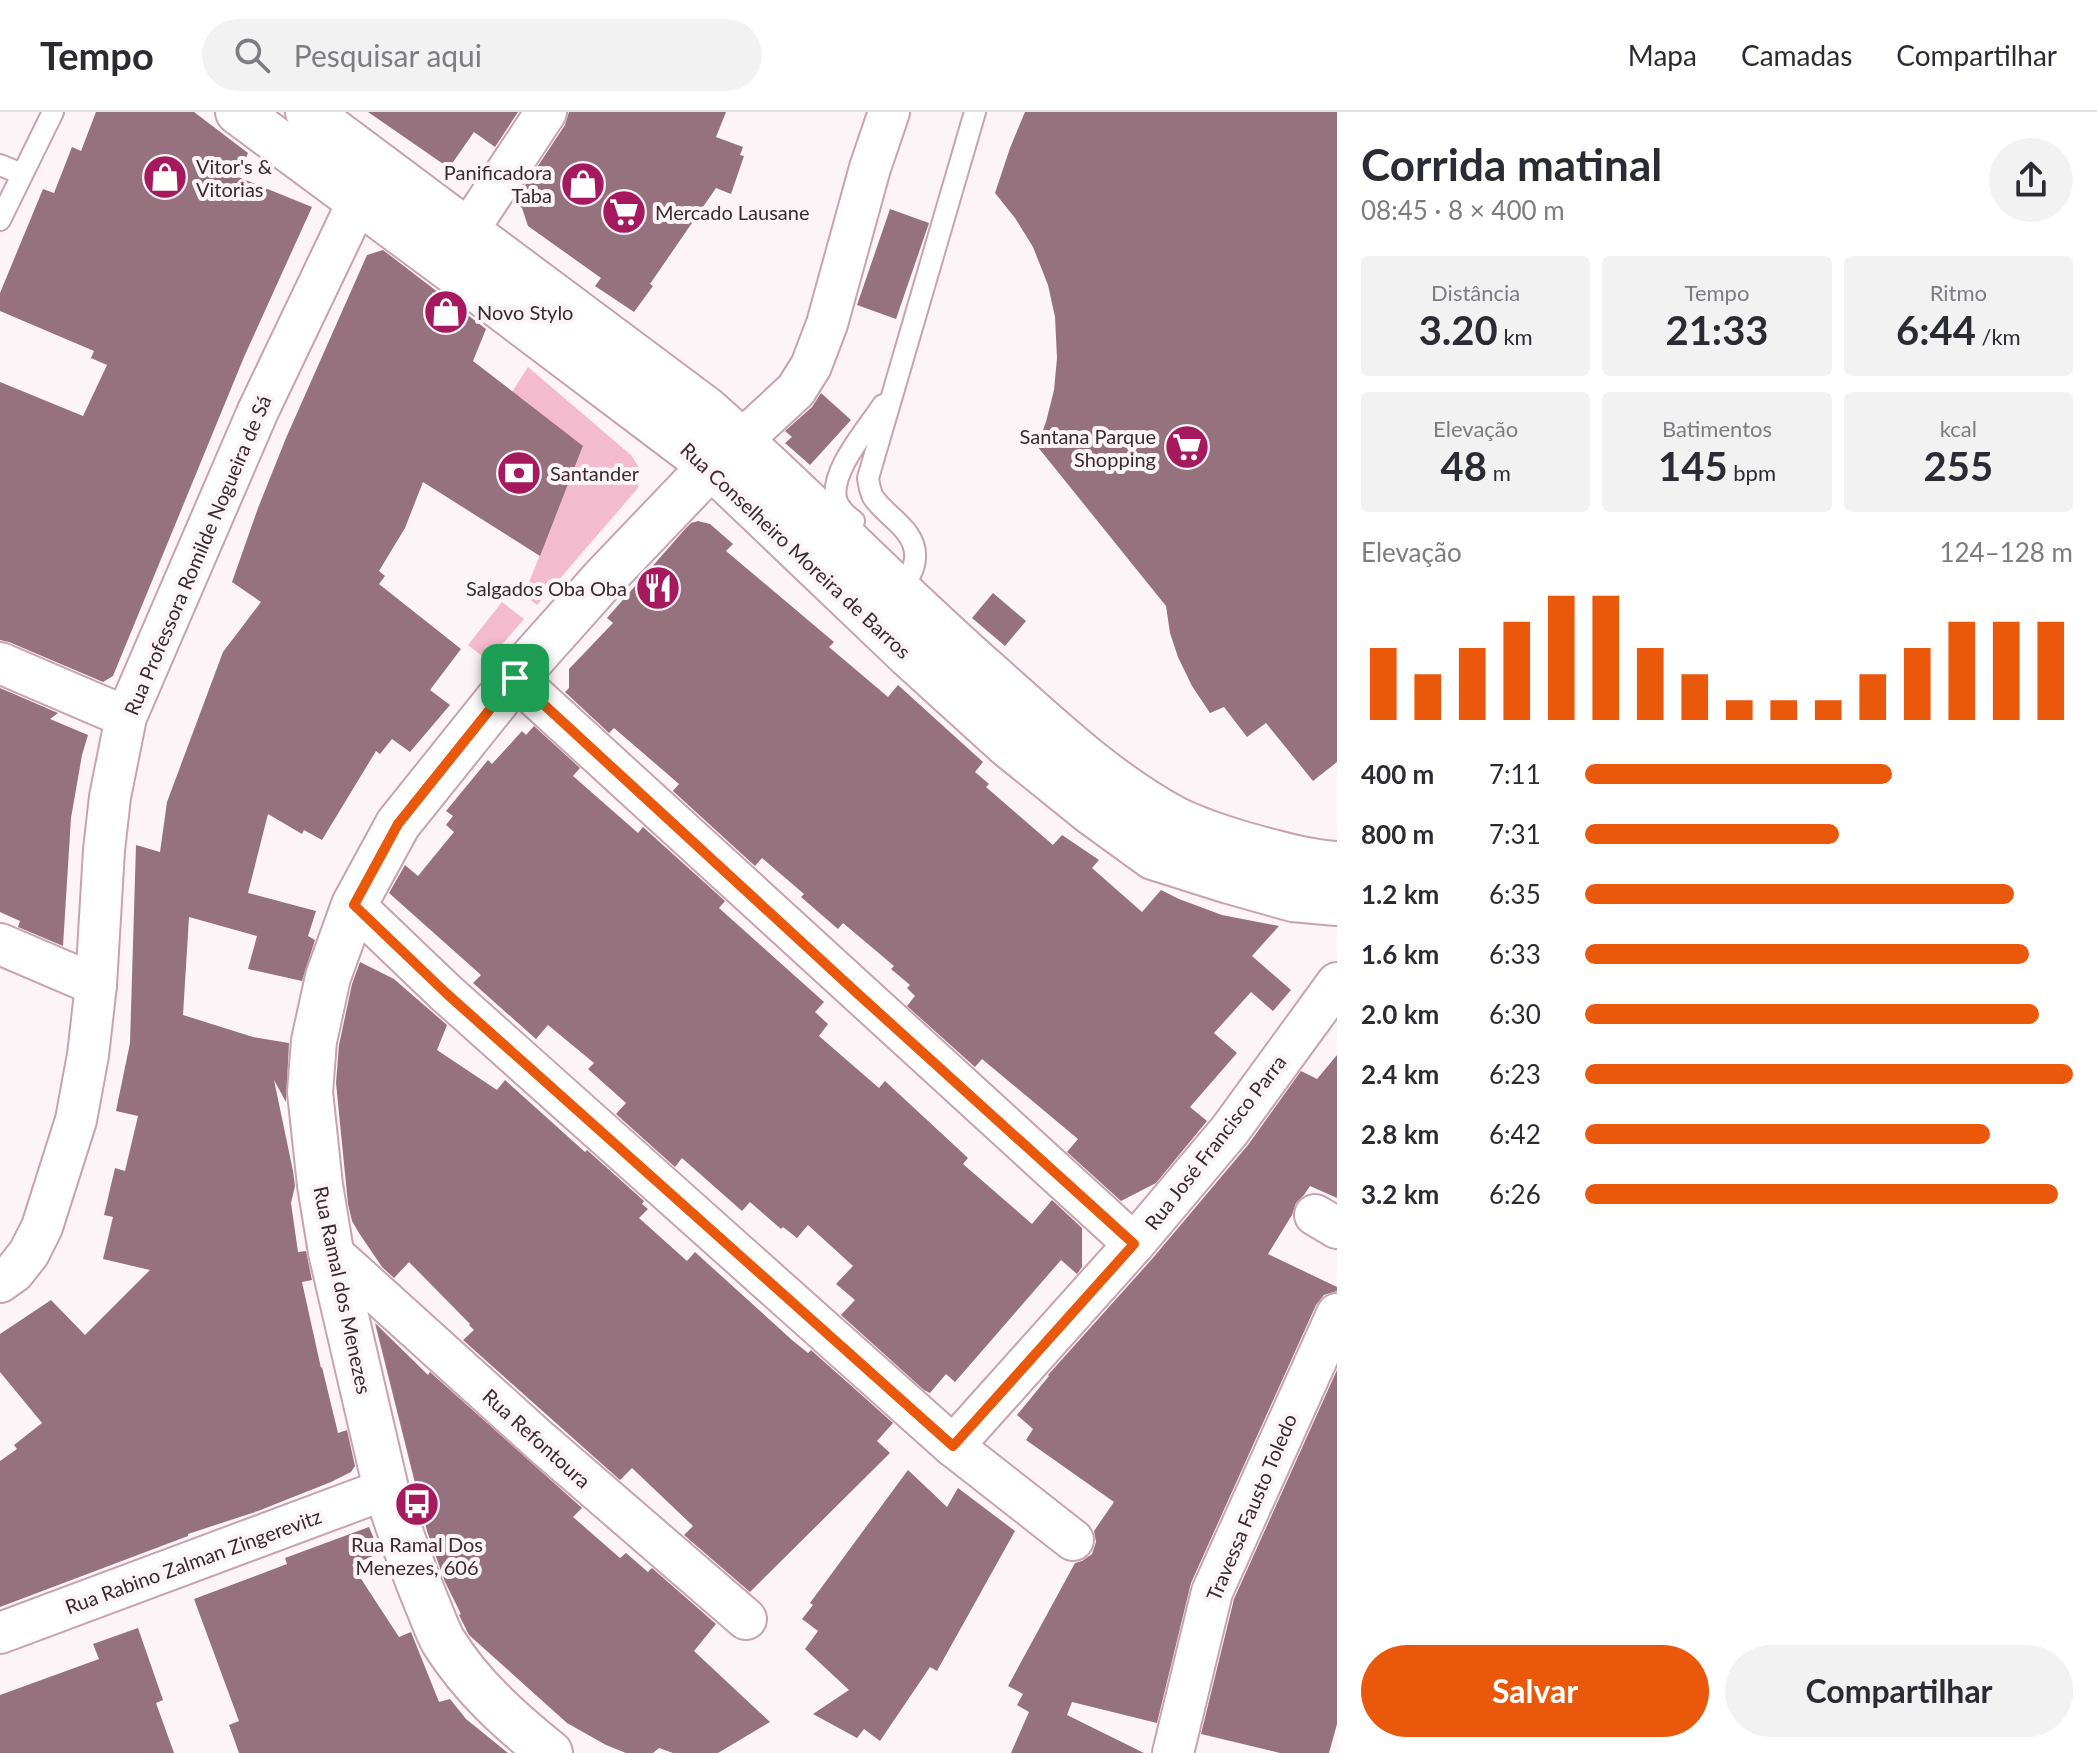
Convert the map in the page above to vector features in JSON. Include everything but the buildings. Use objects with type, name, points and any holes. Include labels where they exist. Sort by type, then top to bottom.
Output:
[{"type":"main road","name":"Rua Conselheiro Moreira de Barros","points":[[238,112],[367,182],[726,453],[904,575],[1074,749],[1126,789],[1177,820],[1250,847],[1318,864],[1337,864]]},
{"type":"main road","name":"Rua Conselheiro Moreira de Barros","points":[[308,112],[367,182]]},
{"type":"main road","name":"Rua Conselheiro Moreira de Barros","points":[[726,453],[910,656],[1008,745],[1091,812],[1153,857],[1293,899],[1337,903]]},
{"type":"main road","name":"Rua Ramal dos Menezes","points":[[550,1753],[512,1723],[474,1684],[442,1639],[415,1576],[386,1489],[331,1252],[320,1185],[310,1092],[314,1041],[328,977],[354,905],[398,824],[515,678],[619,561],[726,453]]},
{"type":"street","points":[[456,248],[546,112]]},
{"type":"street","points":[[726,453],[796,390],[811,366],[827,324],[870,168],[889,112]]},
{"type":"street","name":"Rua Professora Romilde Nogueira de Sá","points":[[0,1282],[14,1272],[29,1253],[47,1211],[76,1120],[96,985],[110,797],[126,717],[258,411],[367,182]]},
{"type":"street","points":[[0,663],[126,717]]},
{"type":"street","points":[[515,678],[1134,1244]]},
{"type":"street","points":[[354,905],[446,993],[953,1446],[1073,1540]]},
{"type":"street","points":[[0,944],[96,985]]},
{"type":"street","name":"Rua José Francisco Parra","points":[[953,1446],[1134,1244],[1230,1130],[1337,983]]},
{"type":"street","name":"Rua Refontoura","points":[[331,1252],[540,1441],[746,1619]]},
{"type":"street","name":"Travessa Fausto Toledo","points":[[1173,1753],[1212,1592],[1337,1314]]},
{"type":"street","name":"Rua Rabino Zalman Zingerevitz","points":[[0,1633],[386,1489]]},
{"type":"lane","points":[[0,220],[53,112]]},
{"type":"lane","points":[[904,575],[916,557],[910,535],[875,500],[868,478],[975,112]]},
{"type":"lane","points":[[0,165],[22,174]]},
{"type":"lane","points":[[869,534],[838,505],[835,492],[838,474],[892,392]]},
{"type":"shaded area","points":[[528,367],[632,456],[640,470],[638,488],[537,605],[524,595],[583,447],[512,392]]},
{"type":"shaded area","points":[[502,602],[524,619],[488,661],[468,645]]},
{"type":"place","name":"Vitor's & Vitorias","points":[[165,177]]},
{"type":"place","name":"Panificadora Taba","points":[[583,184]]},
{"type":"place","name":"Mercado Lausane","points":[[624,212]]},
{"type":"place","name":"Novo Stylo","points":[[446,312]]},
{"type":"place","name":"Santana Parque Shopping","points":[[1187,447]]},
{"type":"place","name":"Santander","points":[[519,473]]},
{"type":"place","name":"Salgados Oba Oba","points":[[658,588]]},
{"type":"place","name":"Rua Ramal Dos Menezes, 606","points":[[417,1504]]},
{"type":"route","points":[[515,678],[1134,1244],[953,1446],[446,993],[354,905],[398,824],[515,678]]}]
